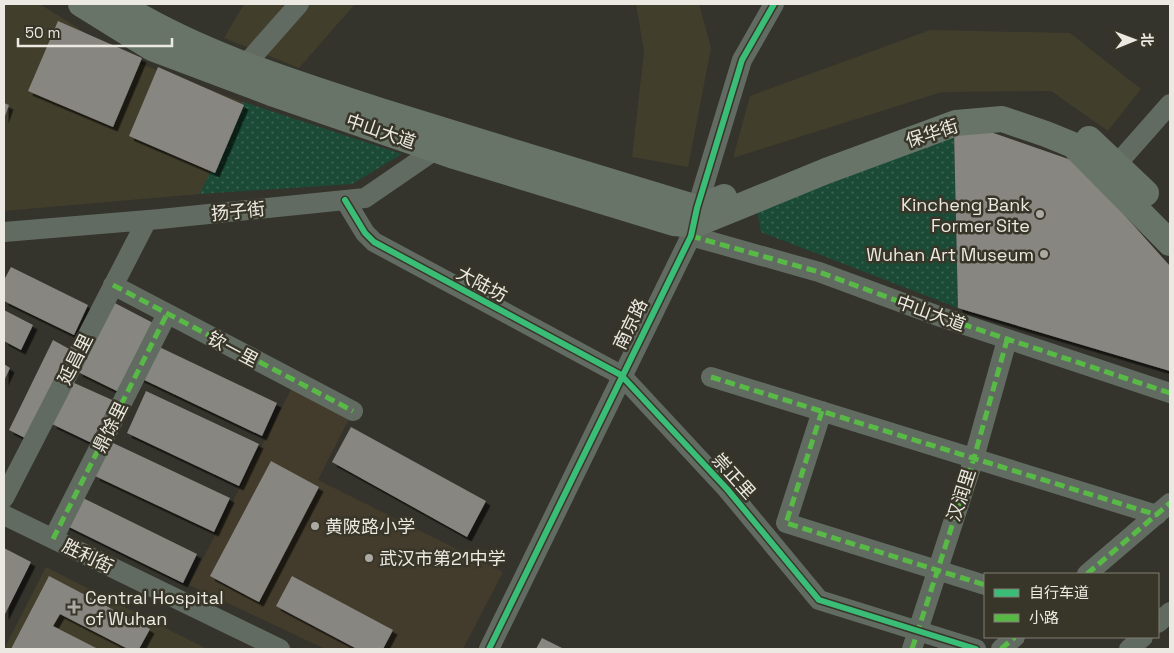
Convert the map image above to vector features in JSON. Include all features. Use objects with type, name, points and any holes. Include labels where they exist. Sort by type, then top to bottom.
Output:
[{"type":"main road","name":"中山大道","points":[[81,4],[152,48],[274,94],[435,139],[694,223]]},
{"type":"main road","name":"中山大道","points":[[119,4],[156,28],[435,139]]},
{"type":"main road","name":"保华街","points":[[694,223],[836,152],[954,108],[1004,105],[1048,116],[1073,128],[1117,164],[1170,218]]},
{"type":"main road","name":"保华街","points":[[694,223],[826,171],[956,123],[1002,119],[1073,145],[1170,243]]},
{"type":"street","points":[[246,64],[299,4]]},
{"type":"street","name":"南京路","points":[[489,649],[694,223],[742,60],[774,4]]},
{"type":"street","points":[[1117,164],[1170,104]]},
{"type":"street","name":"扬子街","points":[[4,232],[365,198],[435,139]]},
{"type":"street","name":"大陆坊","points":[[346,200],[365,233],[374,242],[621,375]]},
{"type":"street","name":"延昌里","points":[[4,498],[147,220]]},
{"type":"street","name":"中山大道","points":[[694,223],[941,318],[1170,394]]},
{"type":"street","name":"钦一里","points":[[114,285],[353,412]]},
{"type":"street","name":"鼎馀里","points":[[53,540],[167,314]]},
{"type":"street","name":"汉润里","points":[[912,649],[974,458],[1007,340]]},
{"type":"street","name":"崇正里","points":[[621,375],[726,489],[819,600],[918,630]]},
{"type":"street","points":[[711,376],[974,458],[1164,509]]},
{"type":"street","points":[[822,411],[786,523],[984,585]]},
{"type":"street","points":[[1088,573],[1164,509]]},
{"type":"street","name":"胜利街","points":[[4,515],[280,649]]},
{"type":"street","points":[[1159,622],[1170,612]]},
{"type":"street","points":[[918,630],[976,649]]},
{"type":"street","points":[[1001,649],[1014,638]]},
{"type":"street","points":[[1129,649],[1142,638]]},
{"type":"shaded area","points":[[4,4],[40,4],[125,58],[243,102],[200,194],[4,211]]},
{"type":"shaded area","points":[[244,4],[355,4],[299,68],[224,38]]},
{"type":"shaded area","points":[[636,4],[699,4],[711,48],[688,167],[632,157],[644,52]]},
{"type":"shaded area","points":[[930,30],[1070,33],[1141,89],[1108,131],[1051,91],[942,92],[733,158],[750,96]]},
{"type":"shaded area","name":"黄陂路小学","points":[[295,382],[353,411],[318,480],[503,572],[463,649],[325,649],[189,585]]},
{"type":"shaded area","name":"Central Hospital of Wuhan","points":[[46,567],[207,649],[4,649]]},
{"type":"green space","points":[[243,102],[402,154],[352,184],[200,194]]},
{"type":"green space","points":[[954,132],[958,308],[761,232],[756,203]]},
{"type":"building","points":[[58,21],[142,58],[113,127],[28,91]]},
{"type":"building","points":[[158,67],[244,105],[215,173],[129,136]]},
{"type":"building","points":[[4,103],[9,105],[4,119]]},
{"type":"building","name":"Kincheng Bank Former Site","points":[[982,129],[1077,162],[1170,266],[1170,371],[958,308],[954,132]]},
{"type":"building","points":[[11,267],[88,305],[74,335],[4,301],[4,280]]},
{"type":"building","points":[[111,301],[157,325],[123,394],[78,372]]},
{"type":"building","points":[[4,310],[33,325],[21,350],[4,341]]},
{"type":"building","points":[[53,340],[71,350],[27,439],[9,430]]},
{"type":"building","points":[[153,344],[277,403],[262,436],[138,377]]},
{"type":"building","points":[[4,364],[10,368],[4,381]]},
{"type":"building","points":[[72,382],[119,403],[98,446],[52,424]]},
{"type":"building","points":[[146,391],[259,444],[239,486],[127,433]]},
{"type":"building","points":[[351,427],[486,501],[467,537],[332,462]]},
{"type":"building","points":[[111,442],[230,498],[214,532],[95,476]]},
{"type":"building","points":[[271,461],[319,487],[259,602],[210,576]]},
{"type":"building","points":[[77,495],[197,554],[183,583],[63,524]]},
{"type":"building","points":[[4,548],[31,562],[4,616]]},
{"type":"building","name":"Central Hospital of Wuhan","points":[[49,576],[150,629],[139,649],[128,649],[60,614],[53,626],[98,649],[11,649]]},
{"type":"building","points":[[292,576],[393,630],[383,649],[357,649],[276,606]]},
{"type":"building","points":[[542,638],[564,649],[536,649]]},
{"type":"marked path","points":[[691,236],[819,272],[941,317],[1170,393]]},
{"type":"marked path","points":[[113,285],[353,411]]},
{"type":"marked path","points":[[53,539],[167,314]]},
{"type":"marked path","points":[[912,649],[974,458],[1007,340]]},
{"type":"marked path","points":[[711,377],[1157,515]]},
{"type":"marked path","points":[[822,411],[786,523],[984,585]]},
{"type":"marked path","points":[[1088,573],[1170,503]]},
{"type":"marked path","points":[[1001,649],[1014,638]]},
{"type":"cycle path","points":[[489,649],[691,236],[697,208],[742,60],[774,4]]},
{"type":"cycle path","points":[[345,200],[365,233],[374,242],[621,375],[727,489],[819,600],[976,649]]},
{"type":"place","name":"Kincheng Bank Former Site","points":[[1040,214]]},
{"type":"place","name":"Wuhan Art Museum","points":[[1044,254]]},
{"type":"place","name":"黄陂路小学","points":[[315,526]]},
{"type":"place","name":"武汉市第21中学","points":[[369,558]]},
{"type":"place","name":"Central Hospital of Wuhan","points":[[74,607]]}]
